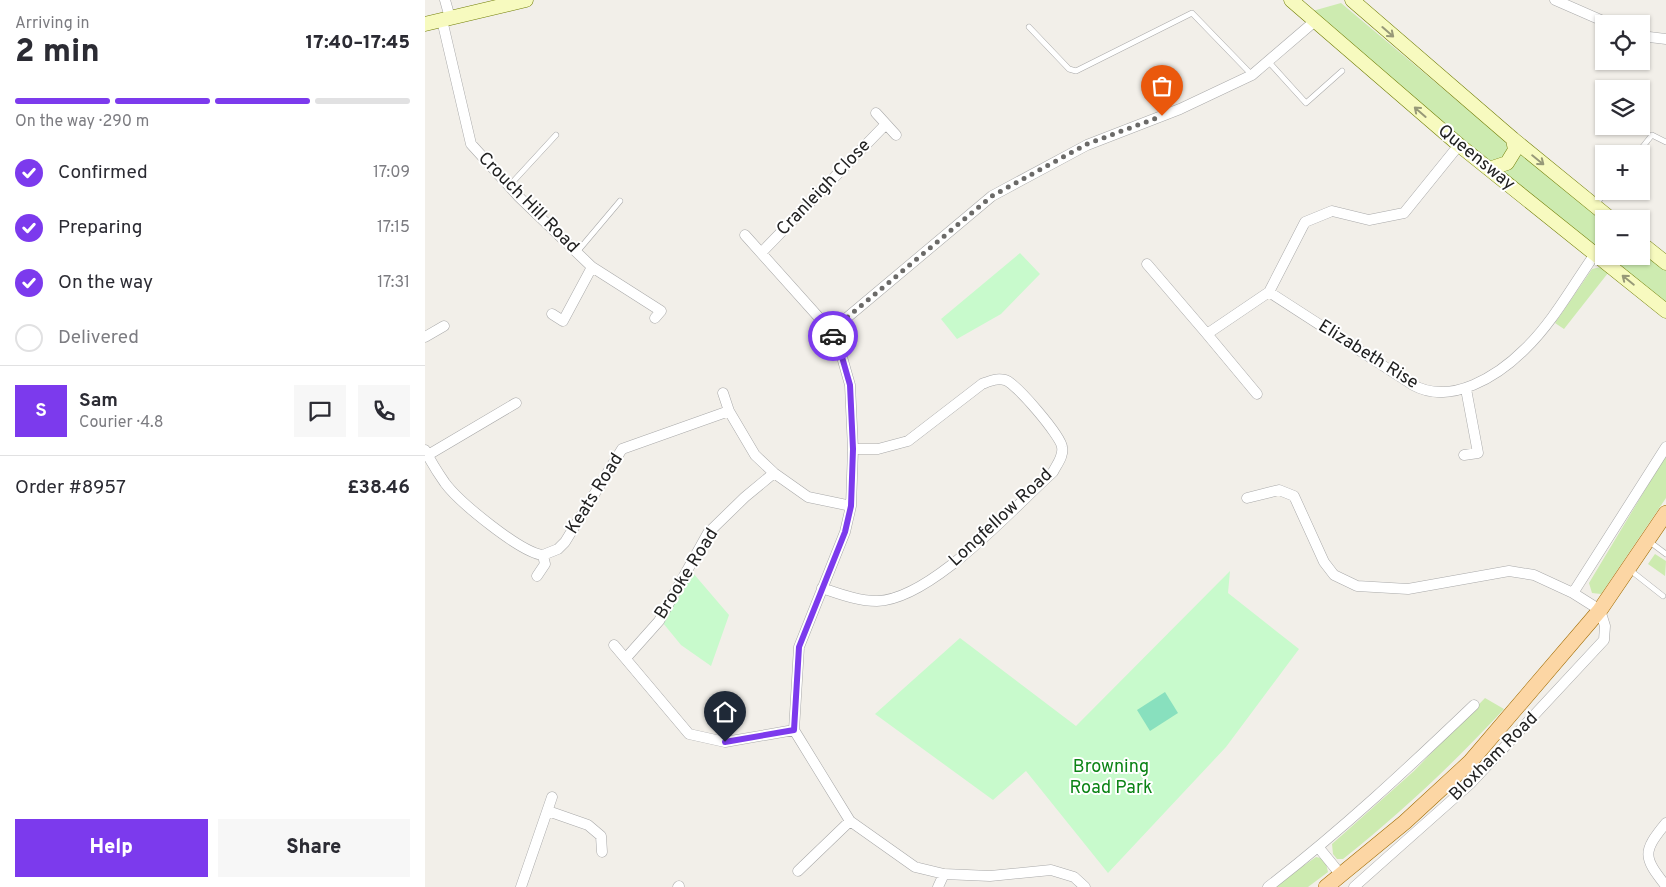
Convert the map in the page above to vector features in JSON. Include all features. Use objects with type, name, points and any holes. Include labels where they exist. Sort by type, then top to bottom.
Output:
[{"type":"main road","name":"Bloxham Road","points":[[1326,887],[1405,822],[1470,762],[1600,610],[1666,512]]},
{"type":"street","name":"Crouch Hill Road","points":[[445,0],[446,19],[471,144],[508,186],[592,267],[661,311],[655,318]]},
{"type":"street","points":[[425,24],[526,0]]},
{"type":"street","name":"Queensway","points":[[1291,0],[1459,145],[1595,254]]},
{"type":"street","points":[[1352,0],[1513,139],[1600,210]]},
{"type":"street","points":[[1555,0],[1595,17]]},
{"type":"street","points":[[831,331],[992,196],[1087,144],[1180,109],[1252,75],[1315,21]]},
{"type":"street","points":[[1650,37],[1666,39]]},
{"type":"street","name":"Cranleigh Close","points":[[876,113],[895,135]]},
{"type":"street","name":"Cranleigh Close","points":[[762,252],[886,124]]},
{"type":"street","points":[[1489,169],[1507,163],[1515,150],[1513,139]]},
{"type":"street","points":[[1207,334],[1269,292],[1305,222],[1332,211],[1369,220],[1404,213],[1459,145]]},
{"type":"street","points":[[745,234],[831,331],[842,357],[850,385],[853,449],[851,506],[845,532],[799,647],[794,730],[850,821],[915,867],[944,874],[990,876],[1051,870],[1074,877],[1085,887]]},
{"type":"street","points":[[1650,250],[1666,263]]},
{"type":"street","name":"Elizabeth Rise","points":[[1269,292],[1422,390],[1441,392],[1466,388],[1489,376],[1525,350],[1595,254]]},
{"type":"street","points":[[1147,264],[1257,394]]},
{"type":"street","name":"Queensway","points":[[1609,265],[1666,311]]},
{"type":"street","name":"Crouch Hill Road","points":[[552,314],[563,321],[592,267]]},
{"type":"street","points":[[425,337],[444,326]]},
{"type":"street","name":"Longfellow Road","points":[[822,588],[857,600],[879,601],[903,596],[941,575],[1053,472],[1061,459],[1063,446],[1057,436],[1015,386],[1006,380],[993,379],[982,384],[908,441],[878,449],[853,449]]},
{"type":"street","points":[[1464,455],[1478,453],[1466,388]]},
{"type":"street","points":[[723,393],[729,411],[755,455],[774,473],[808,497],[851,506]]},
{"type":"street","points":[[516,403],[426,453],[446,485],[489,524],[530,551],[543,555],[545,564],[537,576]]},
{"type":"street","name":"Keats Road","points":[[543,555],[558,549],[565,542],[622,450],[729,411]]},
{"type":"street","points":[[1573,593],[1666,447]]},
{"type":"street","name":"Brooke Road","points":[[626,658],[659,621],[708,533],[745,497],[774,473]]},
{"type":"street","points":[[1247,498],[1279,490],[1294,496],[1324,562],[1334,575],[1357,586],[1408,589],[1509,571],[1533,575],[1573,593],[1600,610]]},
{"type":"street","name":"Bloxham Road","points":[[1353,887],[1470,784],[1586,661],[1604,640],[1605,626],[1600,610]]},
{"type":"street","points":[[613,645],[689,734],[725,742],[794,730]]},
{"type":"street","points":[[1268,887],[1319,848],[1377,798],[1475,705]]},
{"type":"street","points":[[521,887],[552,797]]},
{"type":"street","points":[[547,811],[589,825],[601,836],[602,852]]},
{"type":"street","points":[[798,871],[850,821]]},
{"type":"street","points":[[1666,823],[1652,840],[1647,854],[1650,866],[1666,886]]},
{"type":"street","points":[[1319,848],[1341,876]]},
{"type":"street","points":[[938,887],[944,874]]},
{"type":"lane","points":[[1029,27],[1069,69],[1076,71],[1192,13],[1252,75]]},
{"type":"lane","points":[[1268,62],[1306,102],[1342,71]]},
{"type":"lane","points":[[508,186],[556,135]]},
{"type":"lane","points":[[1644,145],[1652,135],[1666,142]]},
{"type":"lane","points":[[1595,206],[1600,200]]},
{"type":"lane","points":[[577,252],[620,201]]},
{"type":"lane","points":[[1647,540],[1666,554]]},
{"type":"lane","points":[[1628,569],[1663,596]]},
{"type":"green space","points":[[1341,3],[1504,140],[1510,150],[1504,159],[1490,162],[1309,12]]},
{"type":"green space","points":[[1522,153],[1595,213],[1595,248],[1502,172],[1510,169]]},
{"type":"green space","points":[[1020,253],[1040,274],[1001,314],[957,339],[941,319]]},
{"type":"green space","points":[[1650,258],[1666,271],[1666,306],[1616,265],[1650,265]]},
{"type":"green space","points":[[1601,267],[1608,273],[1564,329],[1555,323],[1592,269]]},
{"type":"green space","points":[[1666,455],[1666,498],[1601,594],[1592,593],[1589,583]]},
{"type":"green space","points":[[1655,554],[1666,561],[1665,576],[1648,564]]},
{"type":"green space","name":"Browning Road Park","points":[[1230,571],[1228,593],[1299,649],[1226,747],[1108,873],[1026,771],[993,800],[875,714],[960,638],[1076,726]]},
{"type":"green space","points":[[693,573],[729,615],[711,666],[681,645],[663,623]]},
{"type":"green space","points":[[1165,692],[1178,713],[1150,731],[1137,710]]},
{"type":"green space","points":[[1485,698],[1504,709],[1466,749],[1406,806],[1343,859],[1337,859],[1333,854],[1332,844],[1414,771]]},
{"type":"green space","points":[[1316,857],[1325,859],[1328,872],[1308,887],[1273,887]]},
{"type":"way so far","points":[[833,336],[831,331],[992,196],[1087,144],[1162,116]]},
{"type":"route","points":[[725,742],[794,730],[799,647],[845,532],[851,506],[853,449],[850,385],[842,357],[833,336]]}]
